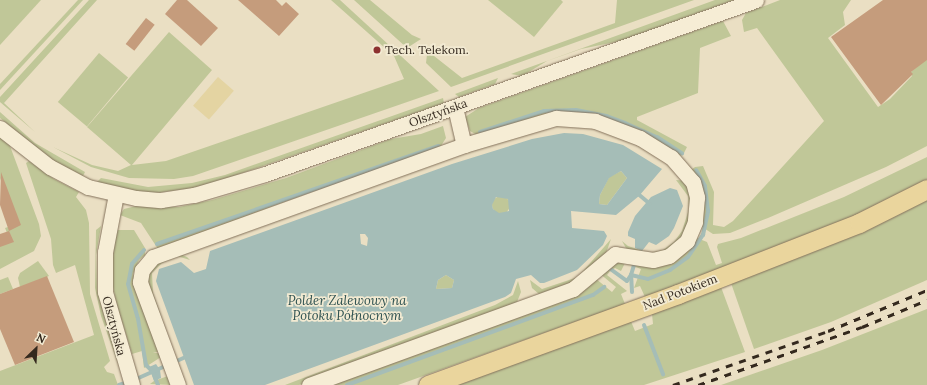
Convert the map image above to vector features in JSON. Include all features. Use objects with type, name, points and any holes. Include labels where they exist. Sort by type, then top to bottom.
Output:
[{"type":"main road","name":"Nad Potokiem","points":[[428,385],[728,274],[859,223],[927,189]]},
{"type":"street","name":"Olsztyńska","points":[[0,128],[44,163],[70,179],[88,187],[116,194],[161,200],[194,195],[265,174],[756,0]]},
{"type":"street","points":[[455,107],[464,144]]},
{"type":"street","points":[[177,381],[140,282],[142,270],[153,257],[464,144],[556,118],[580,118],[611,126],[660,150],[689,176],[697,197],[692,230],[679,249],[660,260],[615,254],[573,289],[309,385]]},
{"type":"street","name":"Olsztyńska","points":[[116,194],[105,252],[105,292],[129,379]]},
{"type":"green space","points":[[0,0],[41,0],[0,45]]},
{"type":"green space","points":[[78,0],[83,0],[0,90],[0,84]]},
{"type":"green space","points":[[89,0],[97,0],[4,103],[35,132],[0,102],[0,97]]},
{"type":"green space","points":[[331,0],[340,0],[439,91],[193,176],[174,179],[129,178],[91,167],[53,147],[92,165],[118,171],[131,165],[87,127],[169,32],[212,70],[132,165],[166,161],[404,79],[394,56]]},
{"type":"green space","points":[[354,0],[370,0],[412,35],[421,39],[407,48]]},
{"type":"green space","points":[[488,0],[561,0],[563,2],[534,37]]},
{"type":"green space","points":[[617,0],[694,0],[451,87],[426,63],[428,46],[429,52],[462,78],[615,23]]},
{"type":"green space","points":[[715,0],[734,0],[620,41],[581,49],[547,61],[522,76],[511,74]]},
{"type":"green space","points":[[780,0],[851,0],[843,12],[845,25],[828,38],[878,107],[890,99],[912,76],[910,73],[927,58],[927,146],[886,167],[768,218],[730,233],[713,234],[699,225],[691,170],[695,167],[703,166],[714,192],[713,225],[724,227],[733,221],[824,121],[757,28],[744,32],[742,20],[746,13]]},
{"type":"green space","points":[[723,21],[731,36],[700,48],[698,93],[637,117],[637,120],[687,147],[683,155],[677,156],[593,116],[477,135],[470,131],[465,117],[479,108]]},
{"type":"green space","points":[[99,53],[128,77],[87,126],[58,102]]},
{"type":"green space","points":[[498,78],[495,84],[459,97],[455,94]]},
{"type":"green space","points":[[443,98],[444,103],[202,187],[155,193],[131,191],[97,182],[101,178],[148,187],[192,183],[225,175]]},
{"type":"green space","points":[[0,112],[35,143],[85,172],[83,176],[50,159],[0,118]]},
{"type":"green space","points":[[443,126],[446,138],[439,149],[311,192],[158,249],[141,223],[120,215],[124,209],[136,206],[179,207],[212,200],[286,178],[391,139],[421,134]]},
{"type":"green space","points":[[0,137],[10,146],[39,224],[41,236],[34,251],[0,269],[0,244],[10,240],[5,228],[17,224],[0,178]]},
{"type":"green space","points":[[927,157],[927,182],[861,215],[645,297],[640,286],[634,288],[641,269],[625,263],[621,271],[615,268],[607,275],[627,291],[621,294],[625,304],[398,385],[325,385],[595,278],[612,292],[616,287],[599,273],[613,261],[654,265],[697,238],[707,242],[716,265],[722,263],[717,247],[718,244],[741,238],[844,197]]},
{"type":"green space","points":[[29,161],[54,179],[79,192],[76,197],[86,210],[89,223],[90,294],[110,361],[104,367],[107,372],[114,374],[118,385],[0,385],[0,371],[94,335],[75,265],[56,273],[53,265],[51,239],[26,163]]},
{"type":"green space","points":[[621,171],[627,178],[607,205],[599,204],[600,195],[609,177]]},
{"type":"green space","points":[[676,180],[687,181],[692,195],[686,233],[659,256],[627,250],[622,241],[628,246],[649,253],[663,250],[674,242],[682,231],[689,209],[688,196]]},
{"type":"green space","points":[[501,196],[507,199],[510,205],[507,211],[501,214],[495,211],[492,205],[495,199]]},
{"type":"green space","points":[[927,198],[927,280],[831,322],[754,349],[731,283]]},
{"type":"green space","points":[[101,226],[96,255],[97,290],[118,364],[101,316],[95,288],[96,230]]},
{"type":"green space","points":[[116,230],[134,230],[145,248],[145,255],[139,260],[133,274],[161,351],[153,353],[160,353],[161,357],[144,368],[142,351],[132,354],[116,302],[111,276]]},
{"type":"green space","points":[[611,239],[605,256],[581,279],[539,294],[532,288],[530,280],[542,289],[578,277]]},
{"type":"green space","points":[[176,252],[190,260],[177,256],[162,263],[152,273],[153,293],[171,345],[147,280],[151,266]]},
{"type":"green space","points":[[38,261],[49,276],[20,287],[18,278],[20,273]]},
{"type":"green space","points":[[446,275],[454,280],[452,288],[436,289],[438,280]]},
{"type":"green space","points":[[8,277],[13,289],[0,294],[0,280]]},
{"type":"green space","points":[[518,281],[521,292],[517,302],[299,385],[285,385],[495,305],[513,295]]},
{"type":"green space","points":[[721,287],[745,352],[644,385],[448,385],[630,319],[635,331],[653,324],[652,314]]},
{"type":"green space","points":[[927,309],[927,385],[721,385],[822,350]]},
{"type":"green space","points":[[168,376],[172,385],[150,384],[154,381]]},
{"type":"sand","points":[[218,77],[234,91],[209,119],[193,106]]},
{"type":"water","name":"Polder Zalewowy na Potoku Północnym","points":[[564,133],[583,134],[623,145],[662,169],[639,196],[616,215],[571,211],[572,228],[604,231],[607,236],[603,245],[577,270],[544,283],[540,283],[531,275],[516,279],[511,293],[505,297],[265,385],[194,385],[156,281],[159,269],[181,262],[194,273],[206,269],[210,251],[452,164],[532,139]],"holes":[[[621,171],[627,178],[607,205],[599,204],[600,195],[609,178]],[[496,197],[508,199],[509,211],[499,213],[493,209],[492,205]],[[360,234],[365,234],[368,238],[367,246],[361,244]],[[446,275],[454,280],[452,288],[436,289],[438,280]]]},
{"type":"water","points":[[670,188],[677,190],[683,206],[674,228],[669,236],[656,245],[649,242],[642,251],[635,248],[635,239],[628,236],[628,232],[635,216],[651,197]]},
{"type":"water","points":[[156,364],[160,370],[161,378],[154,381],[149,367]]},
{"type":"building","points":[[177,0],[187,0],[218,28],[201,46],[165,14]]},
{"type":"building","points":[[238,0],[276,0],[282,6],[286,2],[299,14],[279,36]]},
{"type":"building","points":[[883,0],[927,0],[927,60],[911,72],[913,74],[881,105],[831,37]]},
{"type":"building","points":[[146,18],[155,25],[134,51],[126,44]]},
{"type":"building","points":[[1,172],[21,225],[9,231],[0,205]]},
{"type":"building","points":[[9,231],[14,242],[0,247],[0,234]]},
{"type":"building","points":[[47,276],[74,342],[15,365],[0,329],[0,294]]},
{"type":"waterway","points":[[480,132],[544,111],[576,110],[606,116],[625,123],[657,137],[682,153]]},
{"type":"waterway","points":[[157,244],[438,146]]},
{"type":"waterway","points":[[609,268],[627,281],[631,275],[648,279],[670,270],[688,257],[703,235],[708,211],[705,186],[696,170]]},
{"type":"waterway","points":[[637,193],[650,204]]},
{"type":"waterway","points":[[144,250],[132,264],[128,284],[138,319],[146,365],[153,372],[158,385]]},
{"type":"waterway","points":[[632,292],[631,275],[634,265]]},
{"type":"waterway","points":[[347,385],[593,295],[604,287]]},
{"type":"waterway","points":[[644,325],[663,374]]},
{"type":"waterway","points":[[134,380],[188,356]]},
{"type":"waterway","points":[[119,385],[128,382]]},
{"type":"railway","points":[[673,385],[828,331],[927,290]]},
{"type":"railway","points":[[698,385],[862,327],[927,300]]},
{"type":"place","name":"Tech. Telekom.","points":[[377,50]]}]
